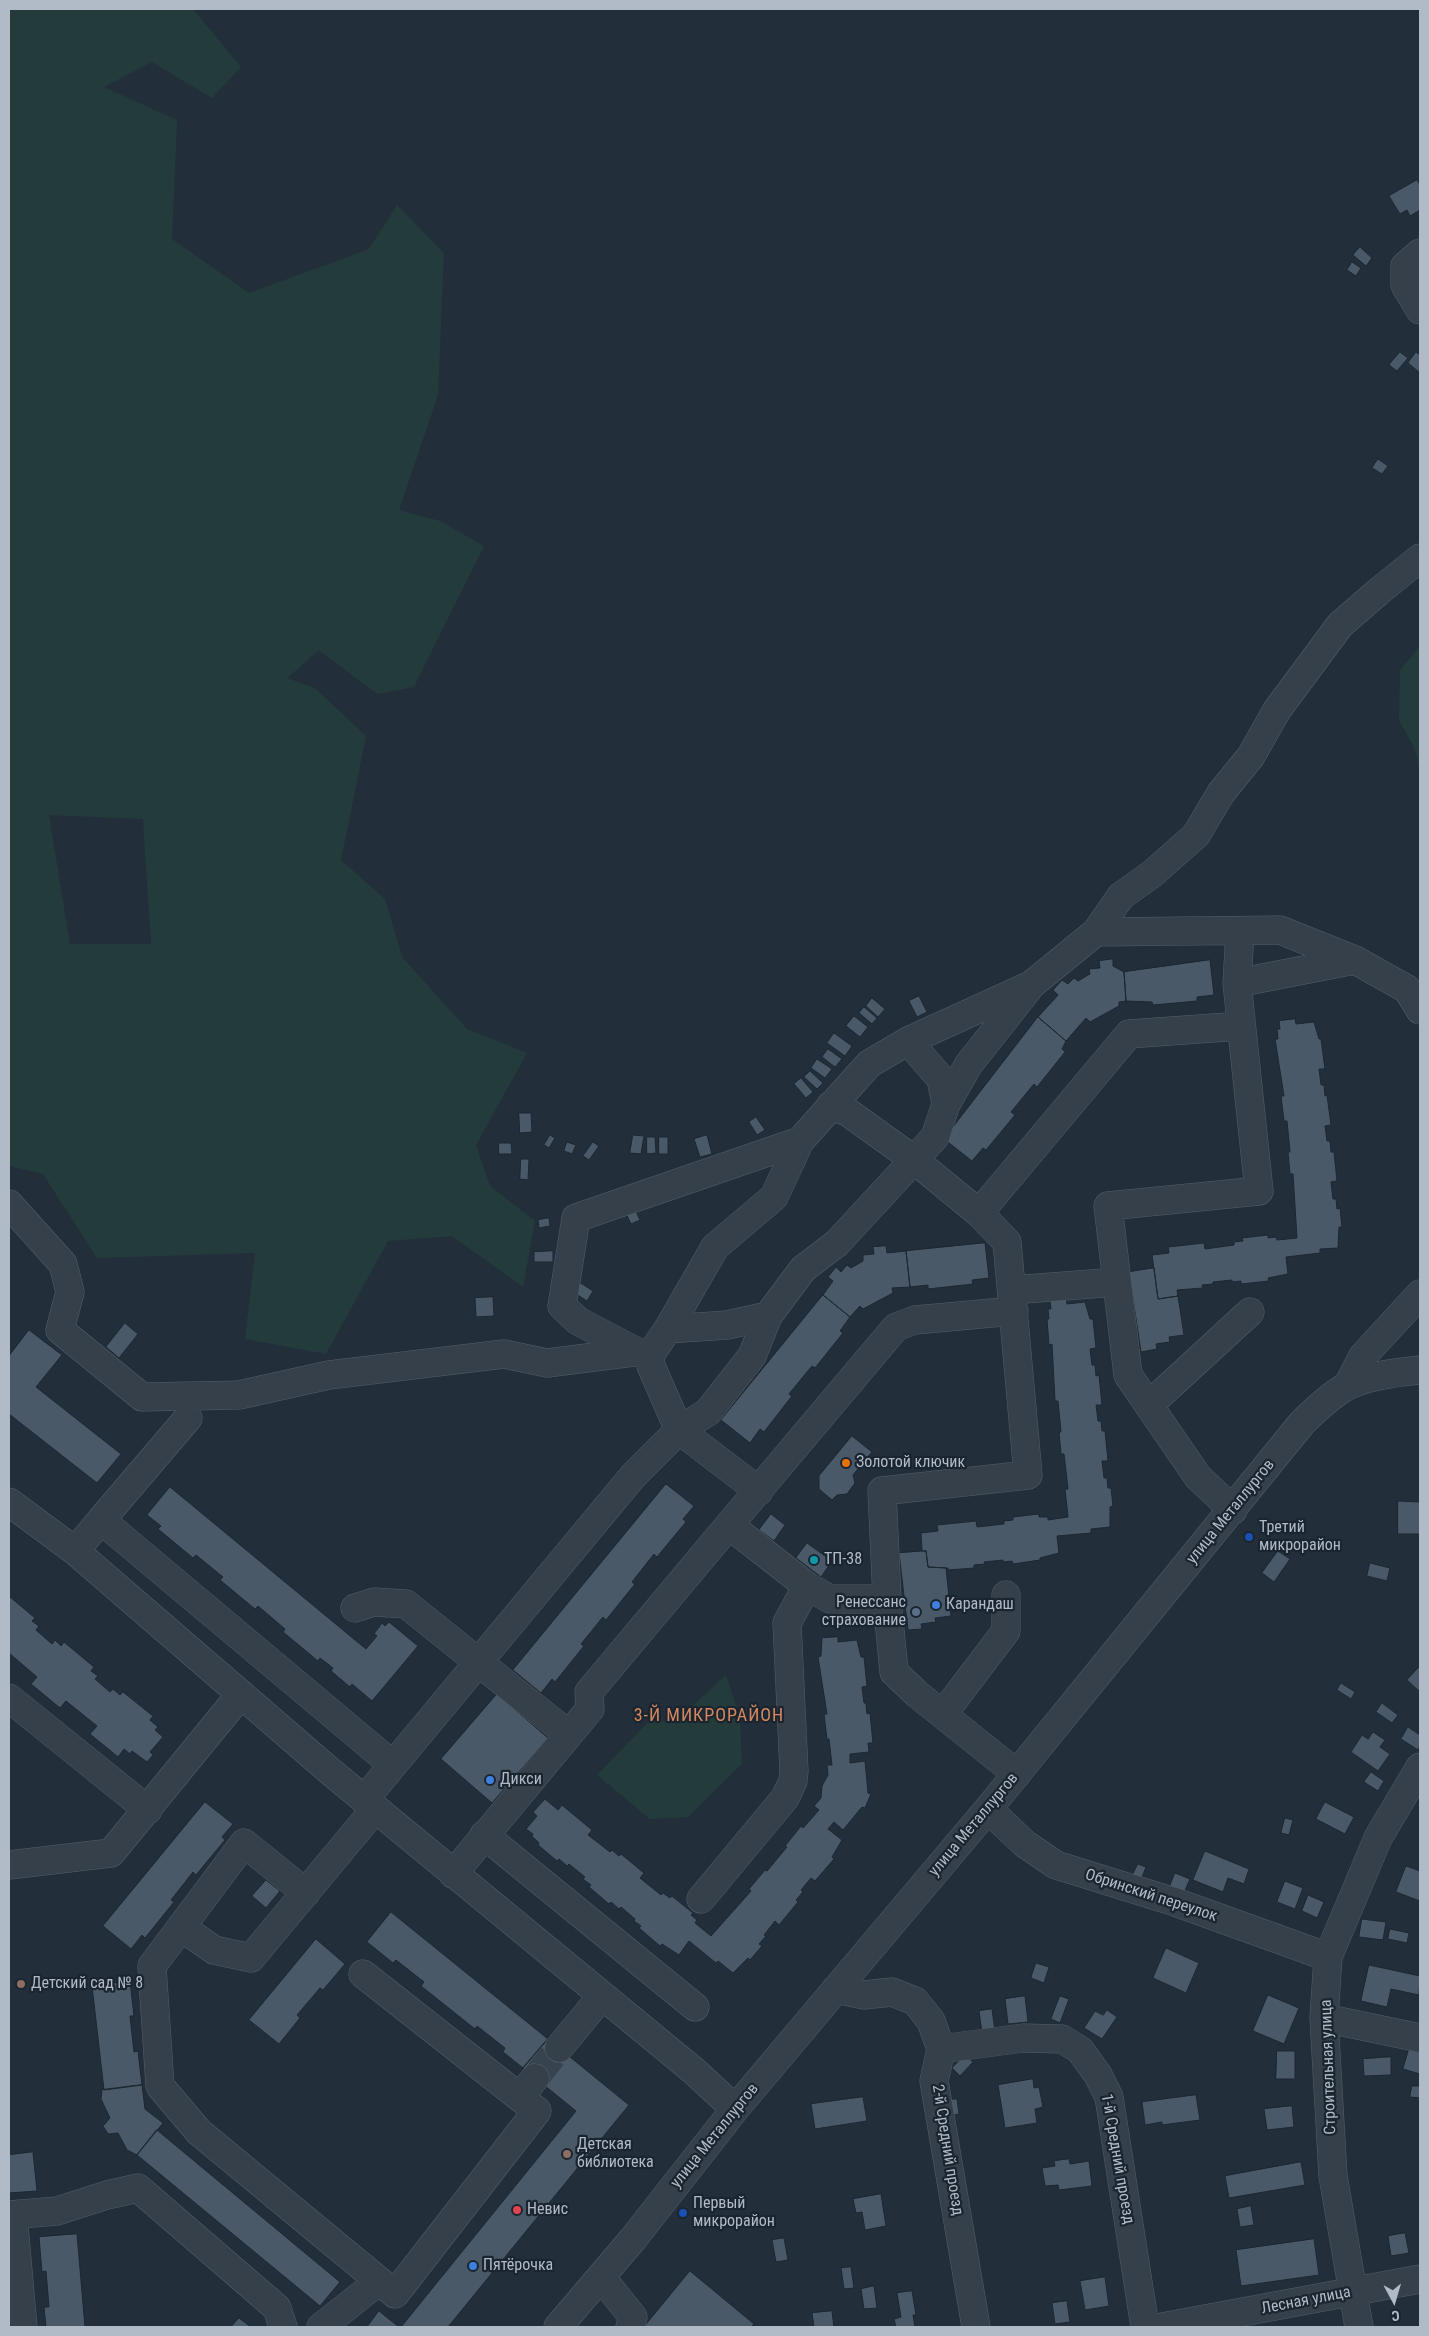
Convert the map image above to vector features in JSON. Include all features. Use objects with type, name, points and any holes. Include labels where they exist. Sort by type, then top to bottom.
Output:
[{"type":"street","points":[[1420,253],[1406,266],[1404,285],[1420,310]]},
{"type":"street","points":[[181,1927],[214,1950],[251,1958],[306,1893],[370,1805],[393,1765],[478,1660],[633,1476],[679,1430],[708,1412],[752,1356],[768,1316],[804,1270],[837,1243],[935,1137],[946,1104],[969,1064],[1031,985],[1096,932],[1121,896],[1152,874],[1196,835],[1221,793],[1251,756],[1277,710],[1340,625],[1420,558]]},
{"type":"street","points":[[1096,932],[1240,932],[1280,930],[1355,960],[1407,989],[1420,1010]]},
{"type":"street","points":[[1233,1510],[1198,1477],[1128,1375],[1108,1206],[1259,1191],[1237,983],[1240,932]]},
{"type":"street","points":[[1237,983],[1355,960]]},
{"type":"street","points":[[9,1204],[63,1264],[70,1292],[60,1330],[142,1397],[239,1395],[329,1375],[504,1354],[547,1363],[642,1354],[668,1329],[715,1247],[774,1197],[800,1141],[868,1064],[908,1041],[1031,985]]},
{"type":"street","points":[[979,1213],[1129,1034],[1241,1026]]},
{"type":"street","points":[[908,1041],[941,1079],[946,1104]]},
{"type":"street","points":[[831,1105],[849,1113],[913,1160],[979,1213],[1007,1242],[1028,1476],[882,1491],[887,1599],[894,1672],[917,1694],[1017,1774]]},
{"type":"street","points":[[759,1491],[679,1430],[671,1406],[651,1366],[642,1354],[578,1320],[562,1306],[576,1218],[800,1141]]},
{"type":"street","points":[[453,1874],[590,1709],[589,1692],[896,1328],[914,1320],[1117,1282]]},
{"type":"street","points":[[1348,1385],[1363,1356],[1420,1294]]},
{"type":"street","points":[[1149,1405],[1250,1312]]},
{"type":"street","points":[[668,1329],[727,1326],[768,1316]]},
{"type":"street","name":"улица Металлургов","points":[[558,2327],[601,2277],[735,2109],[1017,1774],[1302,1424],[1319,1406],[1348,1385],[1395,1372],[1420,1370]]},
{"type":"street","points":[[75,1551],[188,1418]]},
{"type":"street","points":[[9,1502],[75,1551],[370,1805],[694,2071],[735,2109]]},
{"type":"street","points":[[101,1520],[393,1765]]},
{"type":"street","points":[[729,1525],[807,1586],[830,1599],[887,1599]]},
{"type":"street","points":[[701,1899],[785,1798],[793,1782],[787,1623],[807,1586]]},
{"type":"street","points":[[943,1714],[1006,1631],[1006,1594]]},
{"type":"street","points":[[355,1608],[374,1602],[406,1604],[568,1734]]},
{"type":"street","points":[[9,1865],[111,1853],[241,1694]]},
{"type":"street","points":[[9,1698],[148,1810]]},
{"type":"street","name":"Строительная улица","points":[[1359,2327],[1333,2176],[1324,2018],[1328,1958],[1378,1838],[1420,1767]]},
{"type":"street","name":"Обринский переулок","points":[[988,1809],[1025,1844],[1056,1865],[1175,1902],[1328,1958]]},
{"type":"street","points":[[484,1836],[695,2007]]},
{"type":"street","points":[[306,1893],[244,1843],[152,1966],[160,2086],[199,2132],[395,2294],[537,2112],[528,2088],[363,1974]]},
{"type":"street","points":[[836,1989],[864,1995],[892,1992],[915,2001],[931,2022],[941,2050]]},
{"type":"street","points":[[559,2048],[602,1996]]},
{"type":"street","points":[[1324,2018],[1420,2038]]},
{"type":"street","name":"1-й Средний проезд","points":[[941,2050],[1023,2038],[1062,2038],[1080,2050],[1089,2062],[1098,2075],[1108,2097],[1145,2327]]},
{"type":"street","name":"2-й Средний проезд","points":[[941,2050],[934,2081],[976,2327]]},
{"type":"street","points":[[23,2327],[11,2215],[57,2211],[107,2195],[138,2188],[277,2308],[283,2327]]},
{"type":"street","points":[[601,2277],[634,2317],[630,2327]]},
{"type":"street","name":"Лесная улица","points":[[1162,2327],[1298,2304],[1420,2279]]},
{"type":"street","points":[[321,2327],[379,2281]]},
{"type":"green space","points":[[9,9],[193,9],[241,67],[212,98],[152,62],[104,87],[177,120],[172,239],[249,293],[369,249],[397,205],[444,253],[438,395],[399,510],[440,521],[484,546],[414,687],[377,694],[319,650],[287,678],[315,688],[366,736],[341,860],[385,899],[402,957],[467,1029],[527,1053],[476,1145],[490,1186],[535,1221],[523,1287],[452,1236],[388,1241],[326,1354],[245,1339],[255,1253],[97,1258],[43,1174],[9,1166]],"holes":[[[49,815],[143,819],[151,944],[70,944]]]},
{"type":"green space","points":[[1420,646],[1420,769],[1415,749],[1399,720],[1400,670]]},
{"type":"green space","points":[[726,1675],[740,1718],[742,1764],[688,1817],[650,1819],[597,1775],[651,1719],[674,1723]]},
{"type":"building","points":[[1417,180],[1420,185],[1420,210],[1410,216],[1407,210],[1400,214],[1389,196]]},
{"type":"building","points":[[1360,247],[1372,258],[1366,266],[1353,255]]},
{"type":"building","points":[[1352,262],[1361,268],[1356,276],[1347,270]]},
{"type":"building","points":[[1400,352],[1408,358],[1397,371],[1389,365]]},
{"type":"building","points":[[1416,352],[1420,355],[1420,373],[1408,363]]},
{"type":"building","points":[[1378,459],[1388,466],[1382,474],[1372,468]]},
{"type":"building","points":[[1113,959],[1113,966],[1124,972],[1126,1001],[1119,1002],[1119,1006],[1090,1022],[1086,1018],[1066,1041],[1038,1017],[1058,995],[1053,990],[1062,980],[1068,984],[1074,978],[1078,981],[1090,974],[1089,969],[1100,968],[1099,961]]},
{"type":"building","points":[[1210,960],[1214,995],[1197,997],[1197,1001],[1153,1005],[1152,1002],[1126,1001],[1124,972]]},
{"type":"building","points":[[919,996],[927,1012],[917,1017],[909,1001]]},
{"type":"building","points":[[872,998],[885,1009],[878,1017],[866,1006]]},
{"type":"building","points":[[864,1007],[877,1018],[872,1024],[859,1013]]},
{"type":"building","points":[[854,1016],[868,1027],[860,1037],[846,1026]]},
{"type":"building","points":[[1038,1017],[1066,1041],[1062,1049],[1065,1052],[1037,1087],[1034,1084],[1011,1112],[1015,1115],[986,1150],[983,1148],[972,1161],[944,1139]]},
{"type":"building","points":[[1295,1019],[1296,1024],[1314,1022],[1319,1039],[1321,1039],[1325,1069],[1319,1069],[1321,1085],[1324,1085],[1325,1096],[1327,1095],[1331,1125],[1325,1126],[1327,1141],[1330,1141],[1331,1152],[1334,1152],[1337,1181],[1331,1182],[1333,1199],[1336,1199],[1337,1209],[1340,1208],[1342,1227],[1339,1227],[1338,1248],[1320,1249],[1320,1253],[1286,1257],[1288,1274],[1268,1278],[1269,1281],[1241,1284],[1241,1281],[1232,1282],[1232,1280],[1213,1282],[1213,1284],[1202,1285],[1203,1288],[1177,1290],[1178,1296],[1158,1299],[1152,1255],[1169,1253],[1168,1247],[1204,1243],[1205,1249],[1234,1245],[1234,1242],[1243,1241],[1242,1238],[1268,1235],[1268,1238],[1276,1237],[1277,1240],[1297,1238],[1293,1174],[1290,1174],[1287,1121],[1284,1121],[1281,1096],[1284,1096],[1275,1039],[1278,1039],[1277,1029],[1280,1029],[1279,1021]]},
{"type":"building","points":[[834,1033],[852,1046],[845,1056],[827,1043]]},
{"type":"building","points":[[828,1049],[842,1059],[835,1067],[822,1057]]},
{"type":"building","points":[[817,1059],[832,1069],[825,1078],[811,1068]]},
{"type":"building","points":[[810,1071],[823,1083],[817,1089],[804,1077]]},
{"type":"building","points":[[801,1078],[813,1092],[806,1098],[794,1084]]},
{"type":"building","points":[[519,1113],[531,1113],[532,1132],[520,1133]]},
{"type":"building","points":[[756,1117],[765,1130],[757,1135],[749,1122]]},
{"type":"building","points":[[550,1135],[555,1138],[549,1148],[544,1145]]},
{"type":"building","points":[[633,1135],[644,1136],[641,1154],[630,1153]]},
{"type":"building","points":[[707,1135],[712,1154],[700,1157],[694,1139]]},
{"type":"building","points":[[647,1137],[655,1137],[656,1153],[647,1154]]},
{"type":"building","points":[[659,1137],[668,1137],[668,1154],[659,1154]]},
{"type":"building","points":[[567,1142],[576,1145],[572,1154],[564,1151]]},
{"type":"building","points":[[593,1142],[599,1146],[589,1160],[583,1156]]},
{"type":"building","points":[[499,1143],[511,1143],[512,1154],[499,1154]]},
{"type":"building","points":[[521,1159],[529,1159],[528,1180],[520,1179]]},
{"type":"building","points":[[632,1203],[640,1220],[631,1224],[623,1207]]},
{"type":"building","points":[[549,1218],[550,1226],[539,1228],[538,1220]]},
{"type":"building","points":[[985,1243],[989,1278],[972,1280],[973,1284],[928,1289],[928,1285],[910,1287],[906,1251]]},
{"type":"building","points":[[886,1246],[887,1253],[906,1251],[910,1287],[892,1288],[893,1293],[863,1309],[860,1306],[850,1317],[823,1295],[833,1281],[828,1277],[836,1267],[841,1272],[847,1265],[851,1268],[863,1261],[863,1255],[874,1254],[873,1247]]},
{"type":"building","points":[[553,1251],[553,1262],[534,1262],[534,1252]]},
{"type":"building","points":[[1154,1268],[1158,1299],[1178,1296],[1184,1335],[1169,1337],[1170,1342],[1156,1344],[1157,1349],[1141,1352],[1129,1272]]},
{"type":"building","points":[[576,1280],[593,1291],[587,1301],[570,1290]]},
{"type":"building","points":[[823,1295],[850,1317],[840,1331],[843,1333],[815,1368],[812,1366],[789,1394],[792,1396],[764,1432],[760,1429],[750,1443],[721,1420]]},
{"type":"building","points":[[493,1297],[494,1316],[476,1317],[475,1298]]},
{"type":"building","points":[[1066,1299],[1067,1304],[1085,1302],[1090,1319],[1093,1319],[1096,1348],[1090,1349],[1092,1365],[1095,1365],[1096,1376],[1099,1375],[1102,1405],[1096,1405],[1098,1421],[1101,1421],[1102,1431],[1105,1431],[1108,1461],[1102,1461],[1104,1478],[1107,1478],[1108,1488],[1111,1488],[1113,1506],[1110,1507],[1110,1527],[1091,1529],[1091,1533],[1057,1536],[1059,1553],[1040,1558],[1040,1560],[1013,1564],[1012,1561],[1003,1562],[1003,1560],[984,1562],[985,1564],[974,1565],[974,1568],[948,1570],[948,1568],[928,1567],[926,1551],[922,1551],[921,1533],[938,1531],[937,1525],[976,1521],[977,1527],[1004,1524],[1004,1521],[1013,1520],[1013,1517],[1039,1514],[1039,1517],[1048,1517],[1048,1520],[1068,1517],[1065,1489],[1068,1489],[1064,1454],[1061,1454],[1058,1401],[1055,1401],[1052,1344],[1049,1345],[1047,1319],[1049,1319],[1048,1309],[1051,1309],[1050,1300]]},
{"type":"building","points":[[125,1323],[138,1334],[119,1358],[106,1347]]},
{"type":"building","points":[[29,1330],[62,1355],[36,1387],[121,1454],[97,1483],[9,1414],[9,1356]]},
{"type":"building","name":"Золотой ключик","points":[[852,1436],[872,1452],[853,1475],[855,1483],[847,1494],[837,1495],[832,1500],[819,1489],[819,1476]]},
{"type":"building","points":[[666,1484],[694,1506],[683,1519],[686,1522],[657,1557],[654,1554],[632,1582],[635,1584],[606,1620],[603,1617],[581,1644],[584,1646],[555,1682],[552,1679],[541,1693],[513,1670]]},
{"type":"building","points":[[170,1487],[366,1649],[377,1636],[374,1634],[382,1623],[385,1626],[389,1622],[418,1646],[372,1701],[352,1684],[350,1687],[331,1671],[333,1668],[320,1658],[318,1661],[283,1632],[285,1629],[258,1606],[255,1609],[220,1580],[223,1577],[196,1555],[193,1558],[158,1529],[161,1526],[147,1515]]},
{"type":"building","points":[[1398,1501],[1420,1502],[1420,1534],[1398,1534]]},
{"type":"building","points":[[771,1514],[785,1525],[774,1541],[759,1530]]},
{"type":"building","name":"ТП-38","points":[[807,1543],[832,1561],[821,1577],[796,1558]]},
{"type":"building","points":[[926,1551],[928,1567],[946,1568],[951,1616],[935,1618],[936,1622],[921,1624],[922,1629],[908,1630],[899,1553]]},
{"type":"building","points":[[1278,1551],[1290,1559],[1274,1582],[1262,1573]]},
{"type":"building","points":[[1370,1563],[1390,1568],[1387,1581],[1367,1576]]},
{"type":"building","points":[[9,1596],[35,1618],[32,1621],[39,1626],[36,1630],[52,1644],[55,1640],[61,1646],[64,1642],[94,1667],[91,1671],[98,1676],[95,1679],[110,1692],[113,1689],[120,1695],[123,1692],[153,1716],[150,1720],[158,1727],[155,1730],[163,1737],[150,1752],[153,1755],[147,1762],[132,1751],[130,1754],[124,1749],[118,1757],[90,1734],[97,1726],[66,1701],[60,1708],[31,1684],[37,1677],[9,1653]]},
{"type":"building","points":[[838,1637],[838,1642],[857,1640],[861,1657],[864,1657],[867,1686],[862,1687],[867,1714],[870,1713],[873,1743],[868,1743],[869,1752],[850,1754],[850,1763],[865,1761],[868,1793],[871,1794],[865,1808],[862,1807],[843,1830],[834,1822],[828,1829],[842,1840],[832,1857],[834,1859],[815,1881],[811,1878],[801,1890],[803,1892],[796,1900],[798,1902],[779,1925],[775,1921],[764,1935],[766,1936],[759,1944],[762,1946],[750,1960],[748,1958],[733,1973],[718,1961],[716,1963],[689,1941],[679,1955],[662,1944],[660,1946],[639,1928],[641,1926],[634,1921],[635,1919],[621,1907],[619,1909],[611,1902],[609,1904],[589,1887],[591,1885],[583,1879],[585,1877],[569,1864],[567,1866],[559,1859],[557,1861],[538,1845],[539,1843],[532,1836],[533,1834],[526,1829],[537,1816],[533,1812],[545,1799],[558,1810],[562,1805],[592,1830],[588,1835],[610,1852],[612,1850],[619,1856],[621,1854],[644,1873],[640,1878],[661,1895],[663,1893],[670,1898],[672,1896],[693,1913],[691,1915],[697,1920],[695,1923],[711,1936],[751,1891],[749,1889],[765,1870],[767,1871],[787,1847],[785,1846],[801,1826],[803,1828],[819,1810],[814,1806],[821,1798],[822,1786],[828,1775],[827,1765],[832,1765],[829,1739],[827,1739],[824,1714],[827,1714],[818,1657],[821,1656],[822,1638]]},
{"type":"building","points":[[1420,1666],[1420,1692],[1407,1680]]},
{"type":"building","points":[[1341,1683],[1355,1692],[1351,1699],[1337,1690]]},
{"type":"building","points":[[497,1694],[548,1738],[492,1803],[441,1759]]},
{"type":"building","points":[[1382,1703],[1398,1715],[1392,1723],[1376,1712]]},
{"type":"building","points":[[1408,1727],[1420,1735],[1418,1750],[1401,1739]]},
{"type":"building","points":[[1373,1732],[1385,1740],[1380,1747],[1390,1754],[1378,1771],[1351,1752],[1362,1735],[1368,1739]]},
{"type":"building","points":[[1371,1772],[1384,1781],[1378,1791],[1364,1782]]},
{"type":"building","points":[[205,1802],[233,1824],[222,1837],[225,1840],[196,1875],[193,1872],[171,1900],[174,1902],[145,1938],[142,1935],[131,1949],[103,1926]]},
{"type":"building","points":[[1325,1802],[1354,1817],[1345,1834],[1316,1819]]},
{"type":"building","points":[[1285,1818],[1293,1820],[1289,1835],[1281,1833]]},
{"type":"building","points":[[1205,1851],[1249,1869],[1244,1884],[1228,1878],[1223,1892],[1193,1880]]},
{"type":"building","points":[[1138,1864],[1146,1867],[1141,1880],[1132,1876]]},
{"type":"building","points":[[1406,1866],[1420,1871],[1420,1901],[1396,1892]]},
{"type":"building","points":[[1175,1873],[1190,1879],[1182,1897],[1168,1891]]},
{"type":"building","points":[[266,1880],[280,1891],[266,1908],[252,1896]]},
{"type":"building","points":[[1285,1881],[1303,1888],[1295,1909],[1277,1902]]},
{"type":"building","points":[[1308,1895],[1324,1902],[1317,1918],[1302,1911]]},
{"type":"building","points":[[391,1912],[548,2039],[523,2068],[503,2052],[505,2048],[477,2026],[475,2029],[421,1986],[424,1982],[396,1960],[393,1963],[367,1942]]},
{"type":"building","points":[[1362,1919],[1386,1922],[1383,1940],[1359,1937]]},
{"type":"building","points":[[1390,1929],[1409,1933],[1407,1943],[1388,1939]]},
{"type":"building","points":[[316,1939],[345,1964],[323,1990],[320,1988],[297,2015],[300,2018],[279,2044],[249,2020]]},
{"type":"building","points":[[1166,1948],[1199,1963],[1186,1993],[1153,1978]]},
{"type":"building","points":[[1036,1963],[1049,1967],[1044,1983],[1031,1978]]},
{"type":"building","points":[[1369,1965],[1420,1976],[1419,1995],[1391,1989],[1387,2007],[1361,2001]]},
{"type":"building","points":[[130,1981],[134,2016],[130,2016],[134,2052],[138,2051],[142,2085],[104,2090],[92,1986]]},
{"type":"building","points":[[1268,1995],[1299,2008],[1284,2044],[1253,2031]]},
{"type":"building","points":[[1025,1996],[1028,2022],[1008,2024],[1005,1999]]},
{"type":"building","points":[[1060,1996],[1069,1999],[1060,2023],[1051,2019]]},
{"type":"building","points":[[992,2009],[995,2031],[982,2033],[979,2011]]},
{"type":"building","points":[[1107,2010],[1117,2017],[1102,2039],[1084,2028],[1095,2011],[1103,2015]]},
{"type":"building","points":[[548,2039],[629,2105],[448,2327],[401,2327],[576,2111],[523,2068]]},
{"type":"building","points":[[1409,2049],[1420,2052],[1420,2074],[1403,2069]]},
{"type":"building","points":[[1277,2051],[1295,2051],[1295,2079],[1276,2079]]},
{"type":"building","points":[[965,2055],[973,2062],[960,2076],[952,2068]]},
{"type":"building","points":[[1391,2057],[1391,2075],[1364,2076],[1363,2059]]},
{"type":"building","points":[[1033,2079],[1034,2088],[1039,2087],[1043,2107],[1035,2109],[1037,2123],[1005,2128],[998,2085]]},
{"type":"building","points":[[142,2085],[145,2109],[163,2123],[137,2155],[127,2150],[118,2133],[108,2134],[103,2126],[110,2118],[101,2099],[102,2090]]},
{"type":"building","points":[[1412,2086],[1420,2086],[1420,2098],[1410,2097]]},
{"type":"building","points":[[1196,2095],[1200,2120],[1162,2125],[1162,2122],[1145,2125],[1142,2102]]},
{"type":"building","points":[[863,2097],[867,2121],[815,2129],[811,2104]]},
{"type":"building","points":[[957,2099],[959,2114],[949,2116],[947,2100]]},
{"type":"building","points":[[1292,2106],[1294,2127],[1267,2130],[1264,2109]]},
{"type":"building","points":[[157,2130],[340,2282],[320,2306],[137,2155]]},
{"type":"building","points":[[33,2152],[37,2191],[9,2193],[9,2155]]},
{"type":"building","points":[[1069,2159],[1070,2164],[1089,2161],[1092,2186],[1059,2190],[1058,2185],[1045,2186],[1042,2168],[1055,2166],[1054,2161]]},
{"type":"building","points":[[1301,2162],[1305,2185],[1229,2198],[1225,2176]]},
{"type":"building","points":[[881,2194],[886,2226],[865,2230],[862,2212],[856,2213],[853,2199]]},
{"type":"building","points":[[1251,2206],[1254,2225],[1240,2227],[1237,2209]]},
{"type":"building","points":[[1405,2233],[1409,2253],[1391,2256],[1388,2236]]},
{"type":"building","points":[[77,2234],[85,2327],[46,2327],[44,2307],[49,2307],[46,2271],[42,2272],[39,2237]]},
{"type":"building","points":[[784,2238],[788,2260],[776,2262],[772,2240]]},
{"type":"building","points":[[1314,2239],[1319,2275],[1241,2286],[1236,2250]]},
{"type":"building","points":[[851,2267],[854,2288],[844,2289],[841,2268]]},
{"type":"building","points":[[690,2271],[754,2324],[751,2327],[644,2327]]},
{"type":"building","points":[[1105,2277],[1109,2306],[1085,2310],[1080,2281]]},
{"type":"building","points":[[874,2286],[877,2308],[864,2309],[861,2289]]},
{"type":"building","points":[[912,2291],[916,2315],[913,2315],[915,2327],[896,2327],[894,2319],[901,2317],[897,2293]]},
{"type":"building","points":[[1067,2301],[1070,2322],[1055,2324],[1052,2303]]},
{"type":"building","points":[[379,2311],[399,2327],[367,2327]]},
{"type":"building","points":[[832,2311],[834,2327],[814,2327],[812,2313]]},
{"type":"building","points":[[239,2318],[251,2327],[231,2327]]},
{"type":"tunnel","points":[[535,2078],[559,2048]]},
{"type":"place","name":"Золотой ключик","points":[[846,1463]]},
{"type":"place","name":"Третий микрорайон","points":[[1249,1537]]},
{"type":"place","name":"ТП-38","points":[[814,1560]]},
{"type":"place","name":"Карандаш","points":[[936,1605]]},
{"type":"place","name":"Ренессанс страхование","points":[[916,1612]]},
{"type":"place","name":"Дикси","points":[[490,1780]]},
{"type":"place","name":"Детский сад № 8","points":[[21,1984]]},
{"type":"place","name":"Детская библиотека","points":[[567,2154]]},
{"type":"place","name":"Невис","points":[[517,2210]]},
{"type":"place","name":"Первый микрорайон","points":[[683,2213]]},
{"type":"place","name":"Пятёрочка","points":[[473,2266]]},
{"type":"district","name":"3-Й МИКРОРАЙОН","points":[[709,1716]]}]
